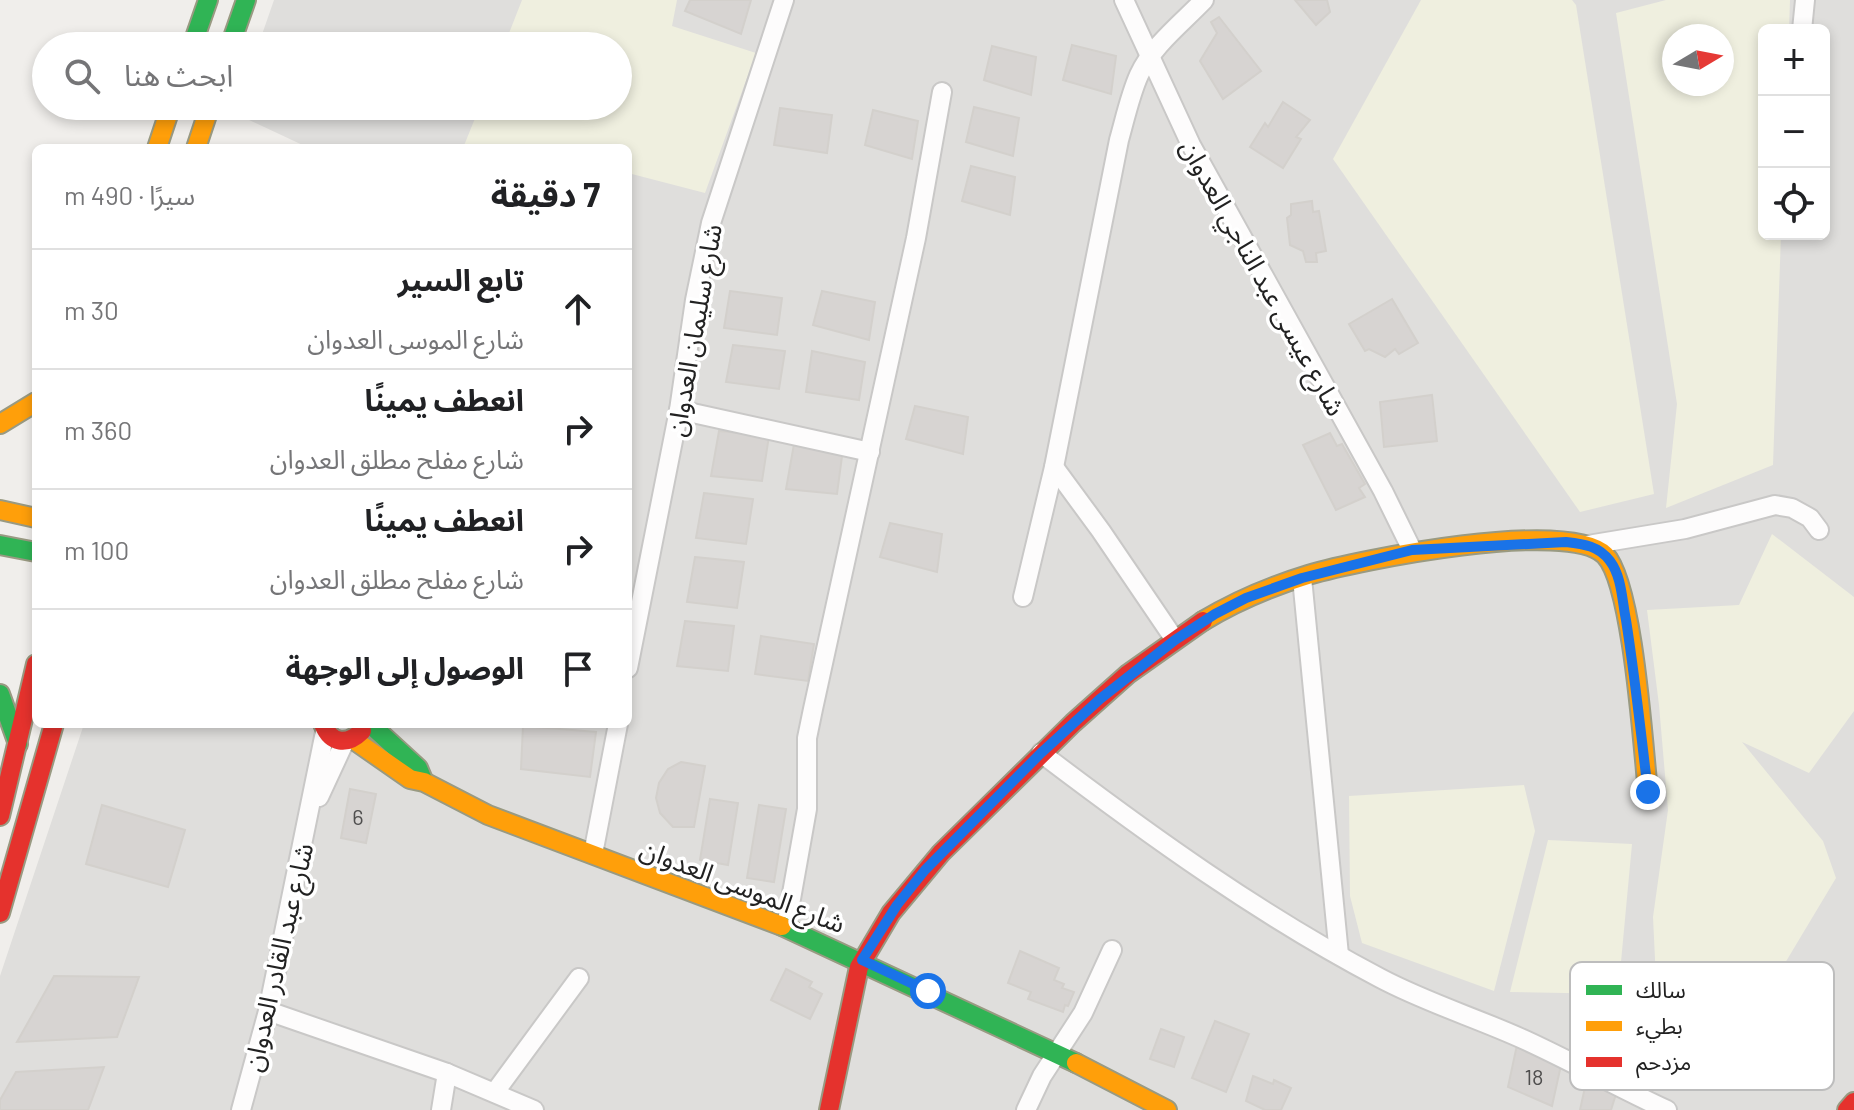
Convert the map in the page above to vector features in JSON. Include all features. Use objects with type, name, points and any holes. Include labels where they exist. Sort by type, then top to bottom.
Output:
[{"type":"street","points":[[197,32],[208,0]]},
{"type":"street","points":[[235,32],[246,0]]},
{"type":"street","name":"شارع سليمان العدوان","points":[[632,617],[634,592],[679,410],[695,300],[711,223],[784,0]]},
{"type":"street","name":"شارع عيسى عبد الناجي العدوان","points":[[1124,0],[1191,145],[1383,491],[1412,550]]},
{"type":"street","points":[[1023,597],[1054,467],[1119,140],[1136,83],[1149,58],[1204,0]]},
{"type":"street","points":[[1803,24],[1805,0]]},
{"type":"street","points":[[786,927],[807,809],[807,738],[916,238],[942,92]]},
{"type":"street","points":[[158,144],[166,120]]},
{"type":"street","points":[[197,144],[205,120]]},
{"type":"street","points":[[0,424],[32,404]]},
{"type":"street","points":[[679,410],[870,452]]},
{"type":"street","points":[[1054,467],[1175,640]]},
{"type":"street","points":[[829,1110],[862,960],[897,905],[925,870],[1041,753],[1100,699],[1175,640],[1215,614],[1246,598],[1302,578],[1412,550],[1543,541],[1588,545],[1685,529],[1775,505],[1792,508],[1810,518],[1819,530]]},
{"type":"street","points":[[0,510],[32,517]]},
{"type":"street","points":[[0,545],[32,551]]},
{"type":"street","points":[[1588,545],[1603,552],[1612,563],[1619,581],[1634,671],[1648,792]]},
{"type":"street","points":[[1302,578],[1339,955]]},
{"type":"street","points":[[0,816],[32,682]]},
{"type":"street","points":[[0,694],[18,744]]},
{"type":"street","points":[[0,913],[53,728]]},
{"type":"street","name":"شارع الموسى العدوان","points":[[324,728],[333,740],[349,741],[410,779],[424,782],[488,815],[786,927],[862,960],[1057,1053],[1167,1110]]},
{"type":"street","name":"شارع عبد القادر العدوان","points":[[241,1110],[268,1011],[312,805],[324,728]]},
{"type":"street","points":[[349,741],[364,728]]},
{"type":"street","name":"شارع الموسى العدوان","points":[[372,728],[418,768],[424,782]]},
{"type":"street","points":[[593,854],[617,728]]},
{"type":"street","name":"شارع عبد القادر العدوان","points":[[312,805],[349,741]]},
{"type":"street","points":[[1041,753],[1241,896],[1339,955],[1444,1009],[1524,1039],[1570,1062]]},
{"type":"street","points":[[1026,1110],[1042,1076],[1083,1013],[1112,950]]},
{"type":"street","points":[[495,1092],[579,978]]},
{"type":"street","points":[[268,1011],[447,1073],[534,1110]]},
{"type":"street","points":[[441,1110],[447,1073]]},
{"type":"street","points":[[1627,1090],[1667,1110]]},
{"type":"street","points":[[1847,1110],[1854,1102]]},
{"type":"shaded area","points":[[274,0],[1854,0],[1854,1110],[0,1110],[0,976],[83,728],[632,728],[632,144],[300,144],[249,120],[632,120],[632,32],[263,32]]},
{"type":"green space","points":[[522,0],[677,0],[672,26],[756,53],[705,193],[632,174],[632,144],[465,144],[474,120],[632,120],[632,32],[509,32]]},
{"type":"green space","points":[[1421,0],[1572,0],[1576,5],[1654,494],[1580,512],[1333,159]]},
{"type":"green space","points":[[1666,0],[1790,0],[1789,24],[1758,24],[1758,240],[1781,240],[1773,465],[1666,508],[1677,404],[1616,13]]},
{"type":"green space","points":[[1772,534],[1854,597],[1854,711],[1809,773],[1742,742],[1823,841],[1836,878],[1786,962],[1655,962],[1653,917],[1668,810],[1647,610],[1739,605]]},
{"type":"green space","points":[[1524,785],[1535,831],[1494,991],[1362,943],[1350,896],[1349,796]]},
{"type":"green space","points":[[1548,840],[1632,844],[1621,962],[1570,962],[1570,993],[1510,992]]},
{"type":"building","points":[[690,0],[751,0],[741,34],[685,11]]},
{"type":"building","points":[[1295,0],[1327,0],[1330,12],[1316,25]]},
{"type":"building","points":[[1219,17],[1261,71],[1223,99],[1200,61],[1217,33],[1211,22]]},
{"type":"building","points":[[1072,45],[1116,56],[1111,94],[1063,80]]},
{"type":"building","points":[[992,46],[1036,57],[1031,95],[984,80]]},
{"type":"building","points":[[1283,102],[1310,120],[1296,137],[1301,139],[1283,168],[1250,147],[1265,123],[1268,127]]},
{"type":"building","points":[[974,107],[1019,118],[1013,156],[966,142]]},
{"type":"building","points":[[780,108],[832,115],[827,153],[774,145]]},
{"type":"building","points":[[873,110],[918,121],[912,159],[865,145]]},
{"type":"building","points":[[971,166],[1015,177],[1010,215],[962,201]]},
{"type":"building","points":[[1312,201],[1313,212],[1319,211],[1326,251],[1316,253],[1317,262],[1306,262],[1303,251],[1290,245],[1287,218],[1291,215],[1291,204]]},
{"type":"building","points":[[730,291],[782,298],[777,335],[724,328]]},
{"type":"building","points":[[822,291],[875,302],[869,340],[813,325]]},
{"type":"building","points":[[1392,299],[1418,343],[1399,354],[1395,349],[1385,357],[1369,349],[1365,351],[1349,324]]},
{"type":"building","points":[[733,345],[785,351],[779,389],[726,382]]},
{"type":"building","points":[[812,351],[865,362],[859,400],[806,392]]},
{"type":"building","points":[[1432,395],[1437,441],[1384,447],[1380,402]]},
{"type":"building","points":[[915,406],[968,417],[963,454],[906,439]]},
{"type":"building","points":[[719,431],[769,436],[762,481],[711,476]]},
{"type":"building","points":[[1330,433],[1337,446],[1342,444],[1365,484],[1359,488],[1365,497],[1336,510],[1303,445]]},
{"type":"building","points":[[794,444],[843,449],[837,494],[786,489]]},
{"type":"building","points":[[704,493],[753,499],[746,544],[696,538]]},
{"type":"building","points":[[890,523],[942,534],[937,572],[880,557]]},
{"type":"building","points":[[695,557],[744,562],[737,608],[687,602]]},
{"type":"building","points":[[685,621],[734,626],[728,671],[677,666]]},
{"type":"building","points":[[761,636],[814,644],[808,681],[755,674]]},
{"type":"building","points":[[523,728],[596,732],[590,777],[521,769]]},
{"type":"building","points":[[681,762],[705,766],[694,827],[673,827],[660,813],[656,798],[659,783],[668,769]]},
{"type":"building","points":[[350,789],[376,794],[366,843],[341,838]]},
{"type":"building","points":[[710,799],[738,803],[728,865],[700,860]]},
{"type":"building","points":[[102,805],[185,830],[168,887],[86,864]]},
{"type":"building","points":[[759,805],[786,809],[774,882],[747,878]]},
{"type":"building","points":[[1020,951],[1059,968],[1054,980],[1064,984],[1062,988],[1074,992],[1063,1012],[1028,999],[1031,992],[1008,983]]},
{"type":"building","points":[[786,969],[812,982],[809,987],[822,994],[810,1019],[771,1000]]},
{"type":"building","points":[[54,976],[139,977],[117,1037],[17,1042]]},
{"type":"building","points":[[1215,1021],[1249,1034],[1226,1092],[1192,1078]]},
{"type":"building","points":[[1161,1029],[1184,1037],[1174,1067],[1150,1059]]},
{"type":"building","points":[[1517,1045],[1561,1065],[1552,1106],[1508,1087]]},
{"type":"building","points":[[104,1067],[88,1110],[0,1110],[0,1100],[16,1072]]},
{"type":"building","points":[[1253,1076],[1273,1084],[1274,1080],[1291,1088],[1281,1110],[1265,1110],[1246,1101]]},
{"type":"building","points":[[1584,1090],[1609,1090],[1616,1094],[1611,1110],[1580,1110]]},
{"type":"traffic: fast","points":[[197,32],[208,0]]},
{"type":"traffic: fast","points":[[235,32],[246,0]]},
{"type":"traffic: fast","points":[[0,545],[32,551]]},
{"type":"traffic: fast","points":[[0,694],[18,744]]},
{"type":"traffic: fast","points":[[374,728],[418,768],[423,780]]},
{"type":"traffic: fast","points":[[782,926],[1076,1063]]},
{"type":"traffic: slow","points":[[158,144],[166,120]]},
{"type":"traffic: slow","points":[[197,144],[205,120]]},
{"type":"traffic: slow","points":[[0,424],[32,404]]},
{"type":"traffic: slow","points":[[0,510],[32,517]]},
{"type":"traffic: slow","points":[[1203,621],[1281,584],[1370,560],[1508,541],[1550,540],[1584,545],[1605,555],[1615,572],[1623,598],[1640,704],[1648,792]]},
{"type":"traffic: slow","points":[[354,740],[410,779],[424,782],[488,815],[782,926]]},
{"type":"traffic: slow","points":[[1076,1063],[1167,1110]]},
{"type":"traffic: jam","points":[[829,1110],[859,967],[891,913],[941,853],[1073,723],[1128,674],[1203,621]]},
{"type":"traffic: jam","points":[[0,816],[32,681]]},
{"type":"traffic: jam","points":[[0,913],[53,728]]},
{"type":"traffic: jam","points":[[325,728],[330,736],[340,741],[351,739],[362,731]]},
{"type":"traffic: jam","points":[[1847,1110],[1854,1102]]},
{"type":"route","points":[[928,991],[862,960],[897,905],[925,870],[1041,753],[1100,699],[1175,640],[1246,598],[1302,578],[1412,550],[1468,545],[1566,542],[1588,545],[1603,552],[1612,563],[1619,581],[1634,671],[1648,792]]}]
